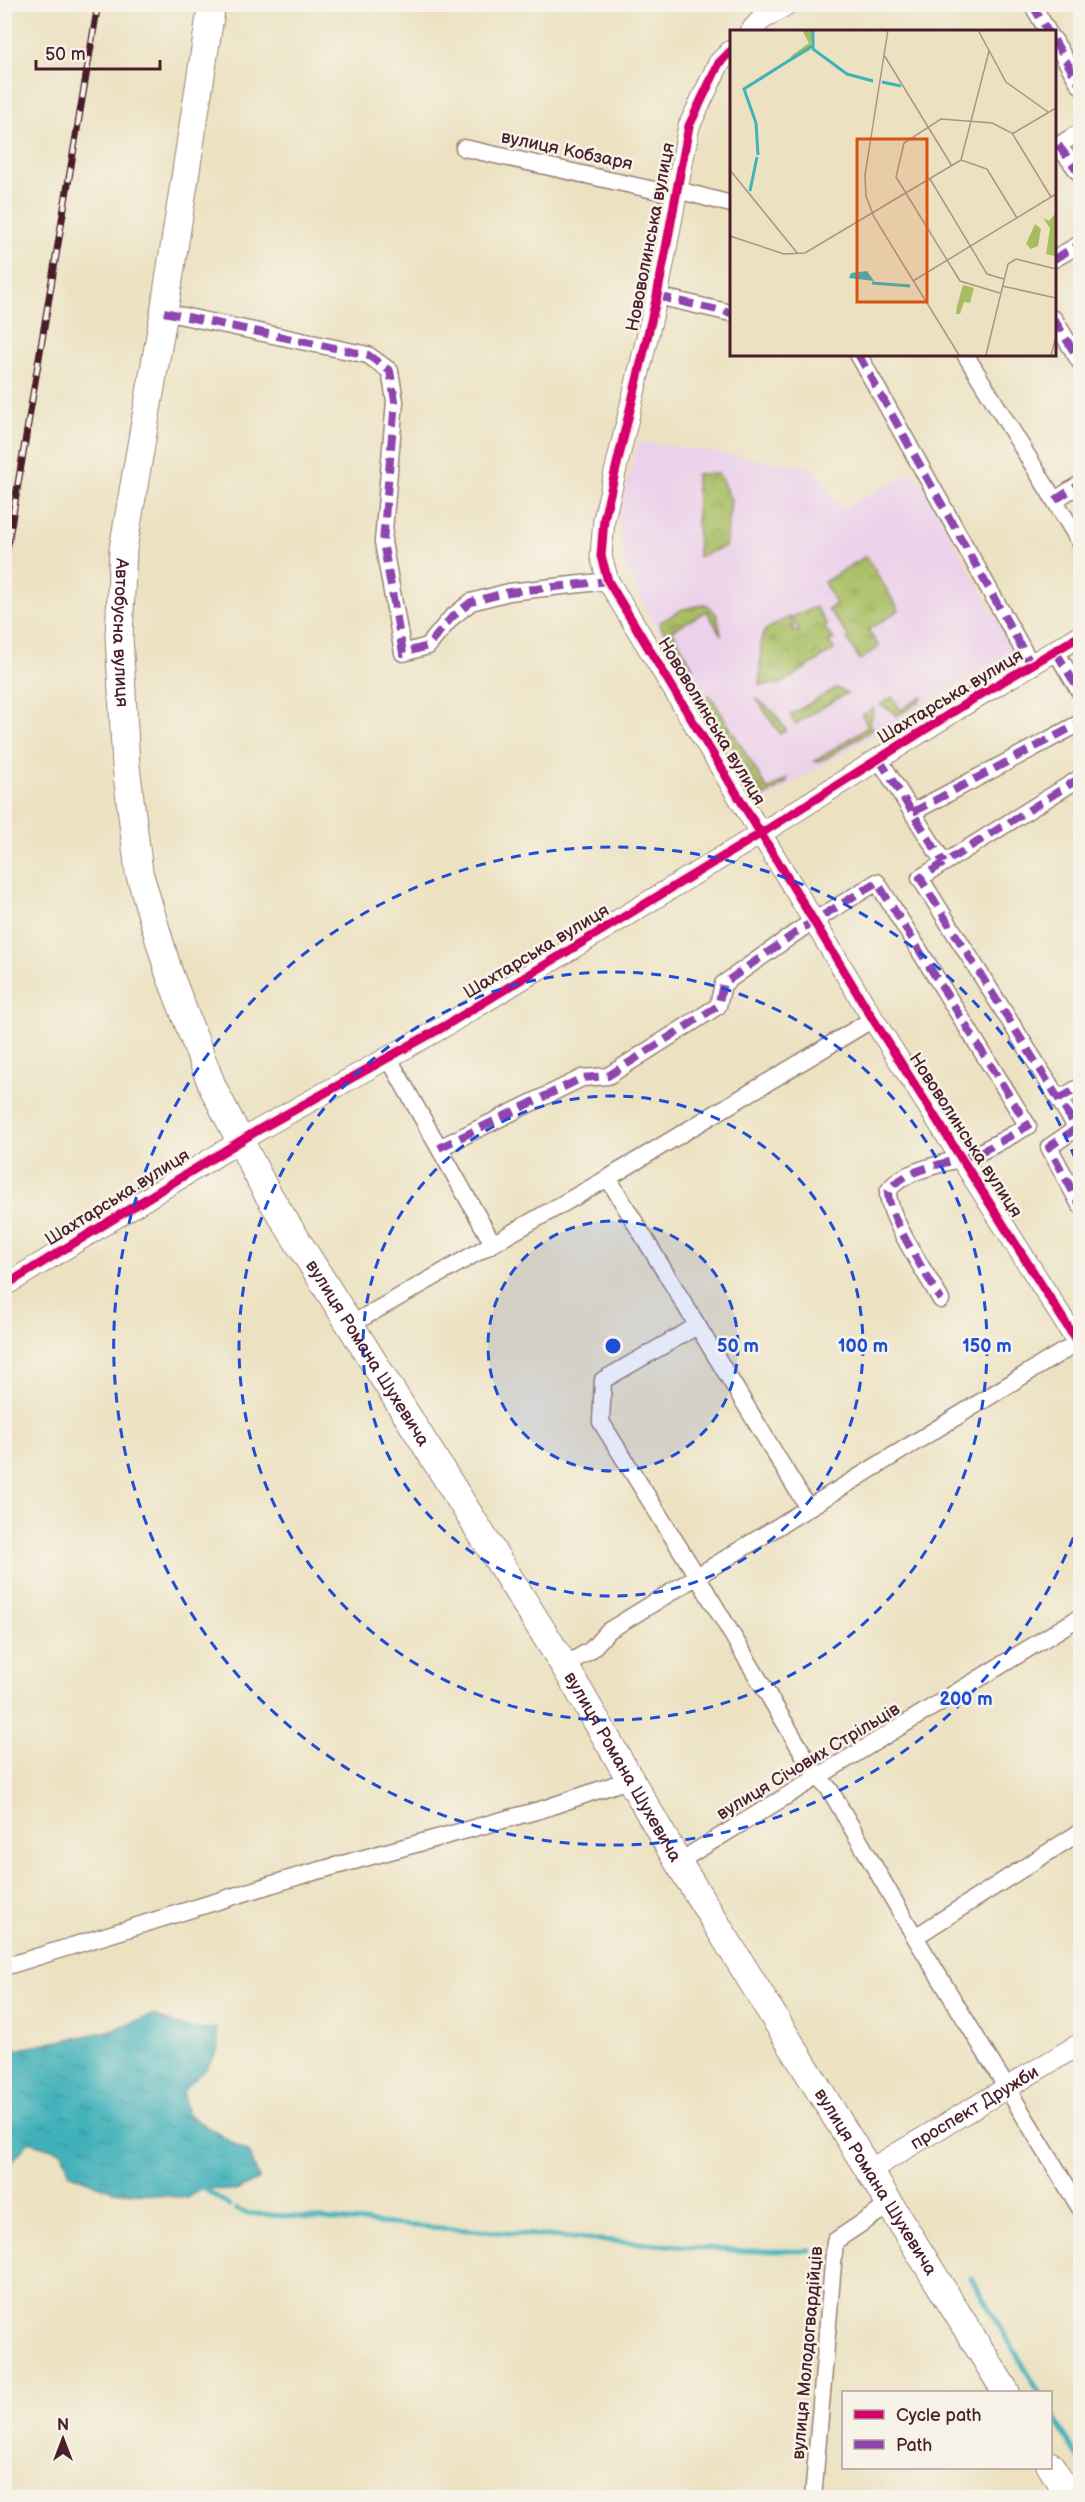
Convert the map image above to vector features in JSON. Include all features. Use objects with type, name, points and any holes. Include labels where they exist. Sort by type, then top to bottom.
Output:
[{"type":"main road","name":"Автобусна вулиця","points":[[212,4],[164,312],[123,549],[119,636],[126,766],[139,872],[169,973],[213,1088],[239,1142]]},
{"type":"main road","name":"вулиця Романа Шухевича","points":[[239,1142],[266,1191],[567,1670],[628,1780],[1005,2391]]},
{"type":"main road","points":[[1052,2468],[1070,2498]]},
{"type":"street","points":[[752,30],[761,20],[787,4]]},
{"type":"street","points":[[1032,4],[1047,30]]},
{"type":"street","points":[[1055,43],[1080,85]]},
{"type":"street","name":"Нововолинська вулиця","points":[[730,52],[719,63],[689,126],[657,296],[604,519],[601,556],[608,581],[760,834],[873,1019],[1080,1344]]},
{"type":"street","points":[[1080,132],[1056,147],[1080,174]]},
{"type":"street","name":"вулиця Кобзаря","points":[[464,148],[676,193],[685,192],[730,204]]},
{"type":"street","points":[[1055,258],[1080,244]]},
{"type":"street","points":[[657,296],[730,313]]},
{"type":"street","points":[[164,312],[368,355],[390,372],[395,401],[383,542],[403,653],[428,645],[451,618],[471,602],[510,592],[608,581]]},
{"type":"street","points":[[1055,322],[1080,362]]},
{"type":"street","points":[[859,356],[1032,666]]},
{"type":"street","points":[[966,356],[1080,542]]},
{"type":"street","points":[[1055,500],[1080,484]]},
{"type":"street","name":"Шахтарська вулиця","points":[[4,1286],[239,1142],[424,1039],[760,834],[978,696],[1080,636]]},
{"type":"street","points":[[1056,652],[1080,692]]},
{"type":"street","points":[[913,812],[1080,723]]},
{"type":"street","points":[[879,759],[944,863]]},
{"type":"street","points":[[1080,778],[920,878],[1079,1131],[1049,1147],[1080,1205]]},
{"type":"street","points":[[439,1148],[582,1078],[608,1076],[718,1006],[723,984],[814,921],[877,882],[1028,1126],[962,1159]]},
{"type":"street","points":[[350,1325],[492,1242],[608,1178],[873,1019]]},
{"type":"street","points":[[388,1057],[492,1242]]},
{"type":"street","points":[[1059,1099],[1080,1087]]},
{"type":"street","name":"Нововолинська вулиця","points":[[941,1300],[900,1227],[888,1200],[888,1192],[899,1181],[943,1162],[962,1159]]},
{"type":"street","points":[[608,1178],[808,1508]]},
{"type":"street","points":[[697,1326],[603,1380],[601,1422],[697,1576],[813,1770],[820,1777],[1080,2208]]},
{"type":"street","points":[[567,1670],[574,1660],[591,1650],[608,1631],[1080,1344]]},
{"type":"street","name":"вулиця Січових Стрільців","points":[[678,1862],[1080,1617]]},
{"type":"street","points":[[4,1967],[298,1876],[543,1809],[628,1780]]},
{"type":"street","points":[[915,1937],[1080,1832]]},
{"type":"street","name":"проспект Дружби","points":[[868,2171],[1080,2044]]},
{"type":"street","name":"вулиця Молодогвардійців","points":[[813,2498],[835,2241],[889,2205]]},
{"type":"shaded area","points":[[639,441],[816,468],[840,510],[914,471],[1015,650],[764,801],[657,629],[625,566],[618,515]]},
{"type":"green space","points":[[696,474],[719,474],[731,500],[726,546],[698,557]]},
{"type":"green space","points":[[866,556],[899,610],[868,630],[879,647],[860,660],[847,639],[849,637],[828,609],[836,604],[824,582]]},
{"type":"green space","points":[[706,604],[717,615],[721,635],[707,611],[672,630],[693,668],[687,672],[659,623],[683,609]]},
{"type":"green space","points":[[816,607],[827,626],[825,629],[834,639],[829,641],[834,650],[781,684],[760,685],[761,640],[765,630],[789,617],[794,627],[792,630],[798,633],[799,629],[791,617]]},
{"type":"green space","points":[[836,688],[847,693],[795,724],[790,715]]},
{"type":"green space","points":[[710,695],[768,790],[788,778],[786,783],[764,797],[703,699]]},
{"type":"green space","points":[[923,696],[918,703],[896,716],[893,711],[880,705],[892,697],[901,710]]},
{"type":"green space","points":[[756,698],[774,713],[786,730],[780,734]]},
{"type":"green space","points":[[874,708],[870,723],[873,729],[825,759],[814,762],[868,727],[862,715]]},
{"type":"water","points":[[153,2015],[192,2029],[216,2028],[219,2048],[205,2070],[182,2091],[188,2115],[250,2154],[259,2179],[236,2191],[203,2188],[188,2198],[113,2191],[70,2174],[62,2152],[29,2142],[5,2167],[5,2052],[109,2031]]},
{"type":"waterway","points":[[203,2188],[229,2205]]},
{"type":"waterway","points":[[236,2209],[245,2213],[745,2251],[810,2251]]},
{"type":"waterway","points":[[971,2278],[1038,2391]]},
{"type":"waterway","points":[[1052,2414],[1080,2461]]},
{"type":"railway","points":[[4,568],[98,4]]},
{"type":"marked path","points":[[1032,4],[1047,30]]},
{"type":"marked path","points":[[1055,42],[1080,85]]},
{"type":"marked path","points":[[1058,145],[1080,174]]},
{"type":"marked path","points":[[1055,258],[1080,244]]},
{"type":"marked path","points":[[657,296],[730,313]]},
{"type":"marked path","points":[[164,312],[368,355],[390,371],[395,401],[383,542],[403,653],[428,646],[451,618],[471,602],[509,592],[608,581]]},
{"type":"marked path","points":[[1055,321],[1080,362]]},
{"type":"marked path","points":[[859,356],[1032,666]]},
{"type":"marked path","points":[[1055,500],[1080,484]]},
{"type":"marked path","points":[[1056,652],[1080,692]]},
{"type":"marked path","points":[[913,812],[1080,723]]},
{"type":"marked path","points":[[879,759],[944,863]]},
{"type":"marked path","points":[[1080,778],[920,878],[1080,1133]]},
{"type":"marked path","points":[[439,1148],[582,1078],[608,1076],[718,1006],[723,984],[801,929],[877,882],[1028,1126],[978,1153],[904,1177],[888,1192],[894,1216],[901,1231],[941,1300]]},
{"type":"marked path","points":[[1059,1099],[1080,1087]]},
{"type":"marked path","points":[[1077,1128],[1049,1147],[1080,1205]]},
{"type":"cycle path","points":[[730,52],[719,63],[689,126],[657,296],[604,519],[601,556],[608,581],[873,1019],[1080,1346]]},
{"type":"cycle path","points":[[4,1286],[260,1129],[443,1027],[760,834],[978,696],[1080,636]]}]
